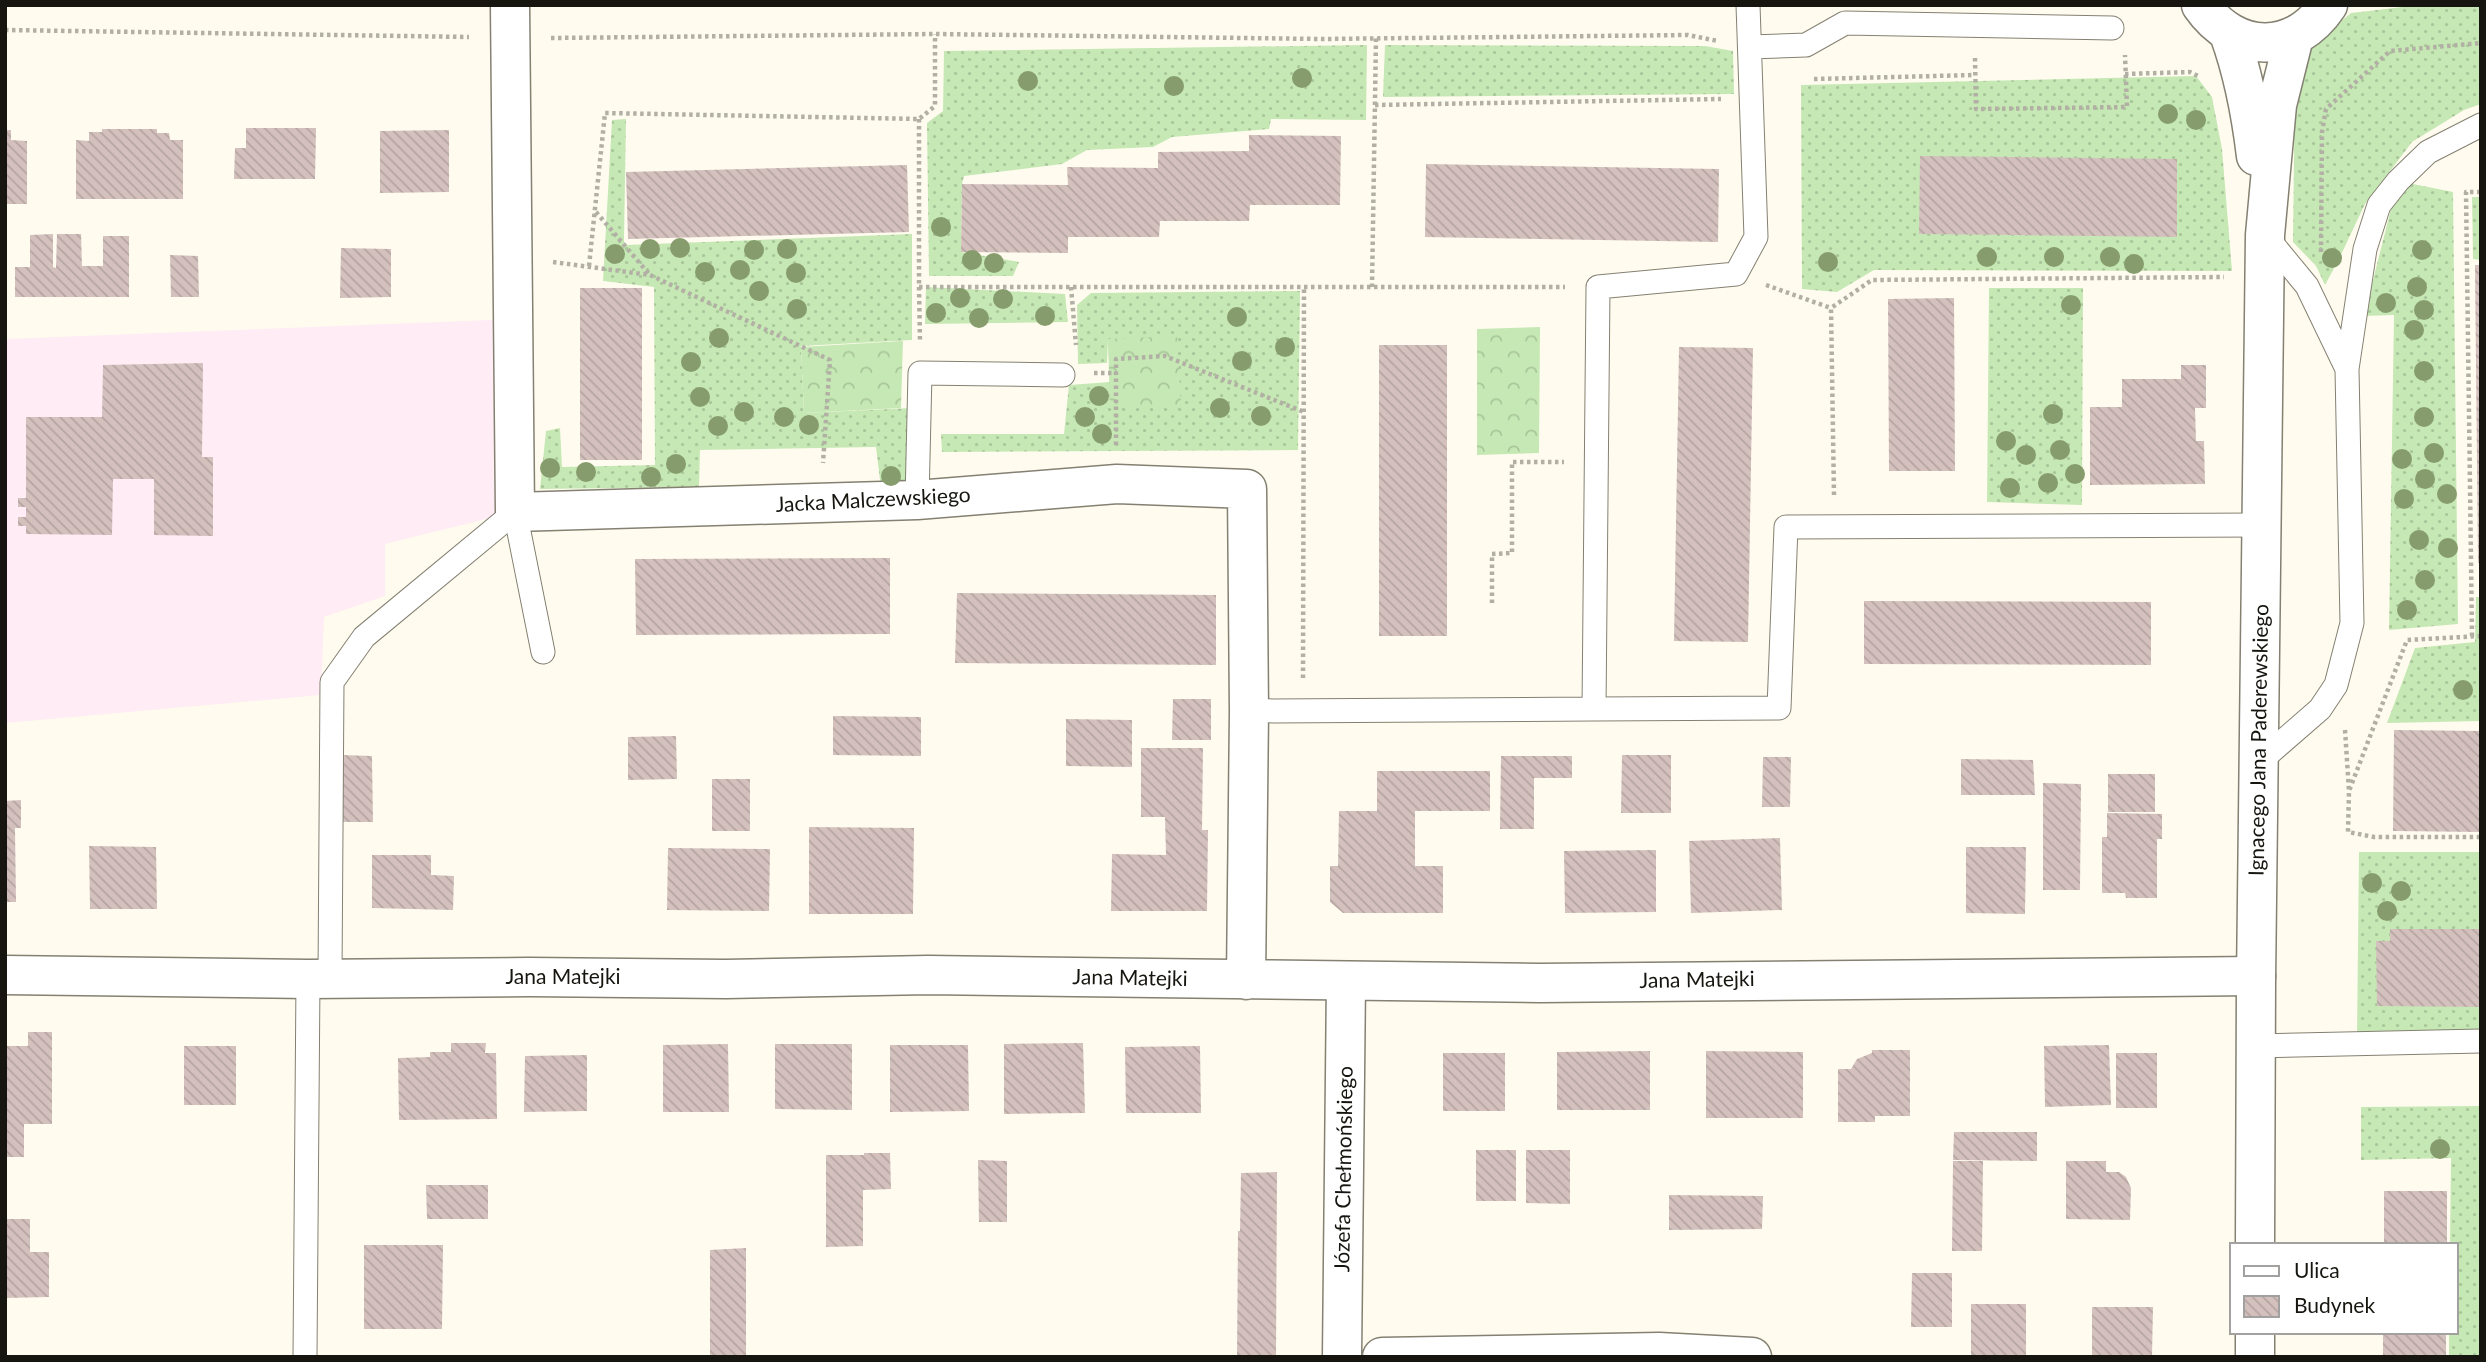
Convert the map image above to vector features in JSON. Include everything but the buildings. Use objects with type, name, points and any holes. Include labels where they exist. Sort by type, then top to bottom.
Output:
[{"type":"street","points":[[2201,5],[2212,20],[2229,34],[2250,42],[2273,43],[2294,37],[2309,28],[2328,5]]},
{"type":"street","points":[[510,21],[515,512]]},
{"type":"street","name":"Ignacego Jana Paderewskiego","points":[[2229,34],[2241,65],[2250,103],[2265,235]]},
{"type":"street","name":"Ignacego Jana Paderewskiego","points":[[2255,1243],[2265,235],[2277,105],[2294,37]]},
{"type":"street","name":"Jacka Malczewskiego","points":[[515,512],[918,500],[1117,484],[1247,489],[1249,711],[1246,980]]},
{"type":"street","name":"Jana Matejki","points":[[5,975],[726,979],[928,975],[1539,983],[2256,976]]},
{"type":"street","name":"Józefa Chełmońskiego","points":[[1342,1357],[1346,981]]},
{"type":"street","points":[[2255,1334],[2255,1357]]},
{"type":"street","points":[[1382,1357],[1659,1352],[1752,1357]]},
{"type":"lane","points":[[1594,709],[1598,287],[1736,274],[1756,237],[1748,5]]},
{"type":"lane","points":[[1750,47],[1806,44],[1845,23],[2112,27]]},
{"type":"lane","points":[[2258,763],[2320,709],[2336,685],[2352,623],[2347,369],[2365,249],[2379,205],[2398,181],[2428,152],[2481,125]]},
{"type":"lane","points":[[2265,235],[2307,286],[2347,369]]},
{"type":"lane","points":[[918,500],[920,373],[1063,374]]},
{"type":"lane","points":[[305,1357],[332,682],[364,636],[515,512],[543,652]]},
{"type":"lane","points":[[1249,711],[1779,708],[1786,527],[2261,525]]},
{"type":"lane","points":[[2255,1046],[2481,1041]]},
{"type":"path","points":[[5,30],[510,21],[935,34],[1376,38],[1688,35],[1750,47]]},
{"type":"path","points":[[1973,25],[1976,109],[2127,107],[2124,28],[2112,27]]},
{"type":"path","points":[[589,266],[605,113],[919,119],[935,106],[935,34]]},
{"type":"path","points":[[1372,287],[1376,38]]},
{"type":"path","points":[[2125,74],[2190,72],[2201,77]]},
{"type":"path","points":[[1375,105],[1751,90],[1975,75]]},
{"type":"path","points":[[919,119],[920,373]]},
{"type":"path","points":[[2472,636],[2466,192],[2481,192]]},
{"type":"path","points":[[595,211],[650,275]]},
{"type":"path","points":[[513,257],[650,275],[830,360],[821,503]]},
{"type":"path","points":[[1736,274],[1831,308]]},
{"type":"path","points":[[1831,308],[1872,280],[2264,277]]},
{"type":"path","points":[[919,287],[1598,287]]},
{"type":"path","points":[[1071,287],[1077,351]]},
{"type":"path","points":[[1303,712],[1304,287]]},
{"type":"path","points":[[1831,308],[1835,525]]},
{"type":"path","points":[[1117,484],[1115,359],[1166,356],[1304,412]]},
{"type":"path","points":[[1090,373],[1116,373]]},
{"type":"path","points":[[1492,603],[1492,554],[1512,553],[1512,462],[1596,462]]},
{"type":"path","points":[[2348,791],[2407,640],[2481,636]]},
{"type":"path","points":[[2320,709],[2344,723],[2348,832],[2374,838],[2481,837]]},
{"type":"shaded area","points":[[514,319],[515,512],[385,544],[385,596],[324,617],[321,695],[5,723],[5,339]]},
{"type":"green space","points":[[2420,5],[2481,5],[2481,104],[2464,110],[2412,142],[2365,204],[2325,285],[2316,266],[2293,242],[2295,76],[2316,41],[2351,13]]},
{"type":"green space","points":[[1367,45],[1366,120],[1271,119],[1269,129],[1172,137],[1153,147],[1087,150],[1062,164],[964,176],[961,252],[1019,262],[1013,276],[929,276],[927,123],[943,111],[944,51]]},
{"type":"green space","points":[[1385,45],[1705,46],[1733,51],[1734,94],[1383,97]]},
{"type":"green space","points":[[2196,76],[2212,97],[2222,149],[2232,271],[1874,270],[1837,292],[1802,289],[1801,85]]},
{"type":"green space","points":[[626,119],[626,245],[912,234],[912,340],[801,346],[804,413],[911,408],[908,487],[881,488],[876,447],[700,450],[699,487],[540,489],[546,431],[560,428],[562,467],[655,465],[654,287],[603,281],[612,120]]},
{"type":"green space","points":[[2398,181],[2453,192],[2458,624],[2389,630],[2394,315],[2364,316]]},
{"type":"green space","points":[[2472,197],[2481,197],[2481,260],[2473,259]]},
{"type":"green space","points":[[926,287],[1065,294],[1068,322],[925,324]]},
{"type":"green space","points":[[1989,288],[2083,288],[2082,505],[1987,502]]},
{"type":"green space","points":[[1300,291],[1298,450],[942,452],[941,434],[1064,434],[1069,385],[1110,382],[1108,339],[1107,363],[1078,364],[1077,305],[1091,293]]},
{"type":"green space","points":[[1540,327],[1539,453],[1477,455],[1477,329]]},
{"type":"green space","points":[[1177,336],[1181,406],[1110,408],[1108,339]]},
{"type":"green space","points":[[903,341],[901,408],[804,413],[801,347]]},
{"type":"green space","points":[[2476,597],[2481,597],[2481,721],[2387,723],[2415,648],[2475,642]]},
{"type":"green space","points":[[2359,852],[2481,852],[2481,1034],[2357,1037]]},
{"type":"green space","points":[[2481,1106],[2481,1357],[2449,1357],[2449,1334],[2458,1334],[2458,1243],[2450,1243],[2451,1158],[2361,1160],[2361,1107]]}]
